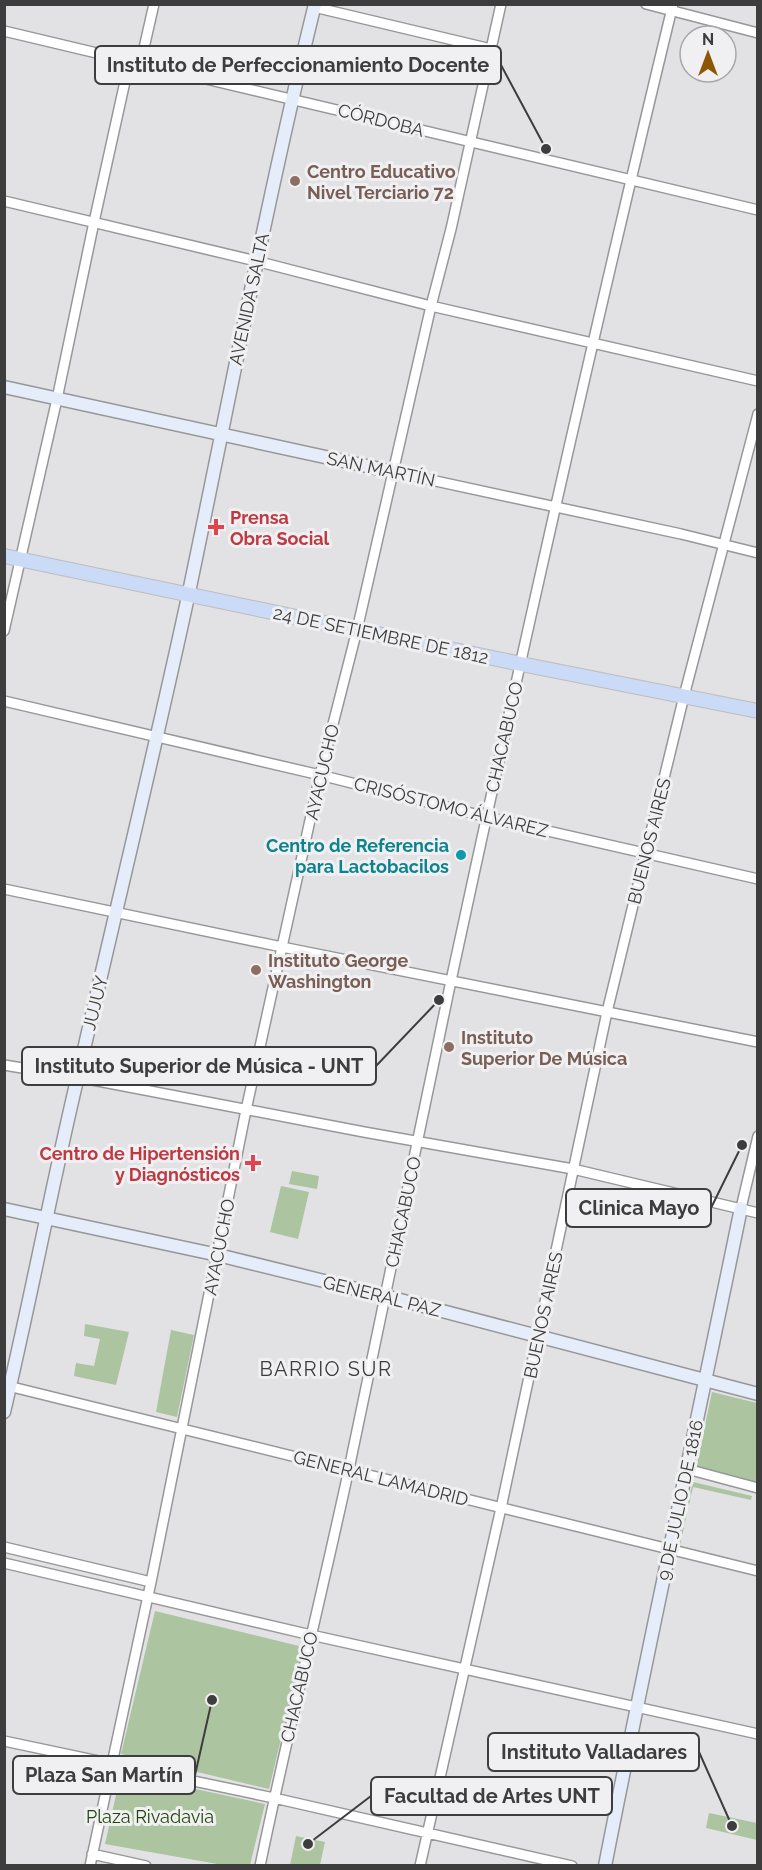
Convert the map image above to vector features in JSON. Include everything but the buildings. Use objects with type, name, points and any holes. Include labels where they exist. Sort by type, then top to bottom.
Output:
[{"type":"main road","name":"24 DE SETIEMBRE DE 1812","points":[[4,555],[521,664],[758,711]]},
{"type":"street","points":[[4,631],[57,399],[126,77],[144,48],[154,4]]},
{"type":"street","name":"AYACUCHO","points":[[90,1866],[151,1582],[246,1110],[320,775],[357,630],[501,4]]},
{"type":"street","points":[[646,4],[672,8],[758,33]]},
{"type":"street","points":[[314,6],[491,49]]},
{"type":"street","name":"AVENIDA SALTA","points":[[188,594],[256,261],[291,98],[314,6]]},
{"type":"street","name":"CHACABUCO","points":[[260,1866],[348,1470],[451,981],[555,508],[672,8]]},
{"type":"street","name":"CÓRDOBA","points":[[4,31],[758,210]]},
{"type":"street","points":[[4,201],[256,261],[431,306],[758,381]]},
{"type":"street","name":"SAN MARTÍN","points":[[4,387],[758,553]]},
{"type":"street","name":"BUENOS AIRES","points":[[420,1866],[539,1336],[608,1012],[684,696],[758,414]]},
{"type":"street","name":"JUJUY","points":[[4,1412],[45,1217],[117,912],[188,594]]},
{"type":"street","name":"CRISÓSTOMO ÁLVAREZ","points":[[4,701],[320,775],[487,817],[758,879]]},
{"type":"street","points":[[4,889],[758,1042]]},
{"type":"street","points":[[4,1065],[573,1169],[758,1213]]},
{"type":"street","name":"9 DE JULIO DE 1816","points":[[605,1866],[636,1706],[758,1136]]},
{"type":"street","name":"GENERAL PAZ","points":[[4,1209],[218,1255],[385,1296],[758,1394]]},
{"type":"street","name":"GENERAL LAMADRID","points":[[8,1385],[758,1571]]},
{"type":"street","points":[[687,1469],[758,1488]]},
{"type":"street","points":[[4,1546],[151,1582]]},
{"type":"street","points":[[4,1563],[310,1635],[758,1734]]},
{"type":"street","points":[[4,1741],[274,1798],[572,1866]]},
{"type":"street","points":[[92,1854],[146,1866]]},
{"type":"green space","points":[[292,1171],[319,1176],[317,1189],[289,1184]]},
{"type":"green space","points":[[281,1186],[309,1192],[298,1239],[270,1232]]},
{"type":"green space","points":[[85,1324],[129,1332],[116,1385],[74,1376],[76,1363],[94,1366],[100,1339],[84,1336]]},
{"type":"green space","points":[[171,1330],[194,1335],[177,1417],[156,1412]]},
{"type":"green space","points":[[712,1392],[757,1403],[757,1482],[696,1468]]},
{"type":"green space","points":[[693,1482],[752,1496],[751,1500],[693,1487],[689,1505],[687,1505]]},
{"type":"green space","points":[[686,1513],[680,1546],[730,1558],[729,1560],[678,1548]]},
{"type":"green space","points":[[155,1611],[303,1647],[269,1789],[121,1754]]},
{"type":"green space","name":"Plaza Rivadavia","points":[[121,1773],[265,1804],[250,1865],[223,1865],[105,1844]]},
{"type":"green space","points":[[709,1813],[757,1823],[757,1840],[706,1828]]},
{"type":"green space","points":[[296,1836],[325,1842],[320,1865],[290,1865]]},
{"type":"place","name":"Instituto de Perfeccionamiento Docente","points":[[546,149]]},
{"type":"place","name":"Centro Educativo Nivel Terciario 72","points":[[295,181]]},
{"type":"place","name":"Prensa Obra Social","points":[[216,527]]},
{"type":"place","name":"Centro de Referencia para Lactobacilos","points":[[461,855]]},
{"type":"place","name":"Instituto George Washington","points":[[256,970]]},
{"type":"place","name":"Instituto Superior de Música - UNT","points":[[439,1000]]},
{"type":"place","name":"Instituto Superior De Música","points":[[449,1047]]},
{"type":"place","name":"Clinica Mayo","points":[[742,1145]]},
{"type":"place","name":"Centro de Hipertensión y Diagnósticos","points":[[253,1163]]},
{"type":"place","name":"Plaza San Martín","points":[[212,1700]]},
{"type":"place","name":"Instituto Valladares","points":[[732,1826]]},
{"type":"place","name":"Facultad de Artes UNT","points":[[308,1844]]},
{"type":"district","name":"BARRIO SUR","points":[[326,1369]]}]
